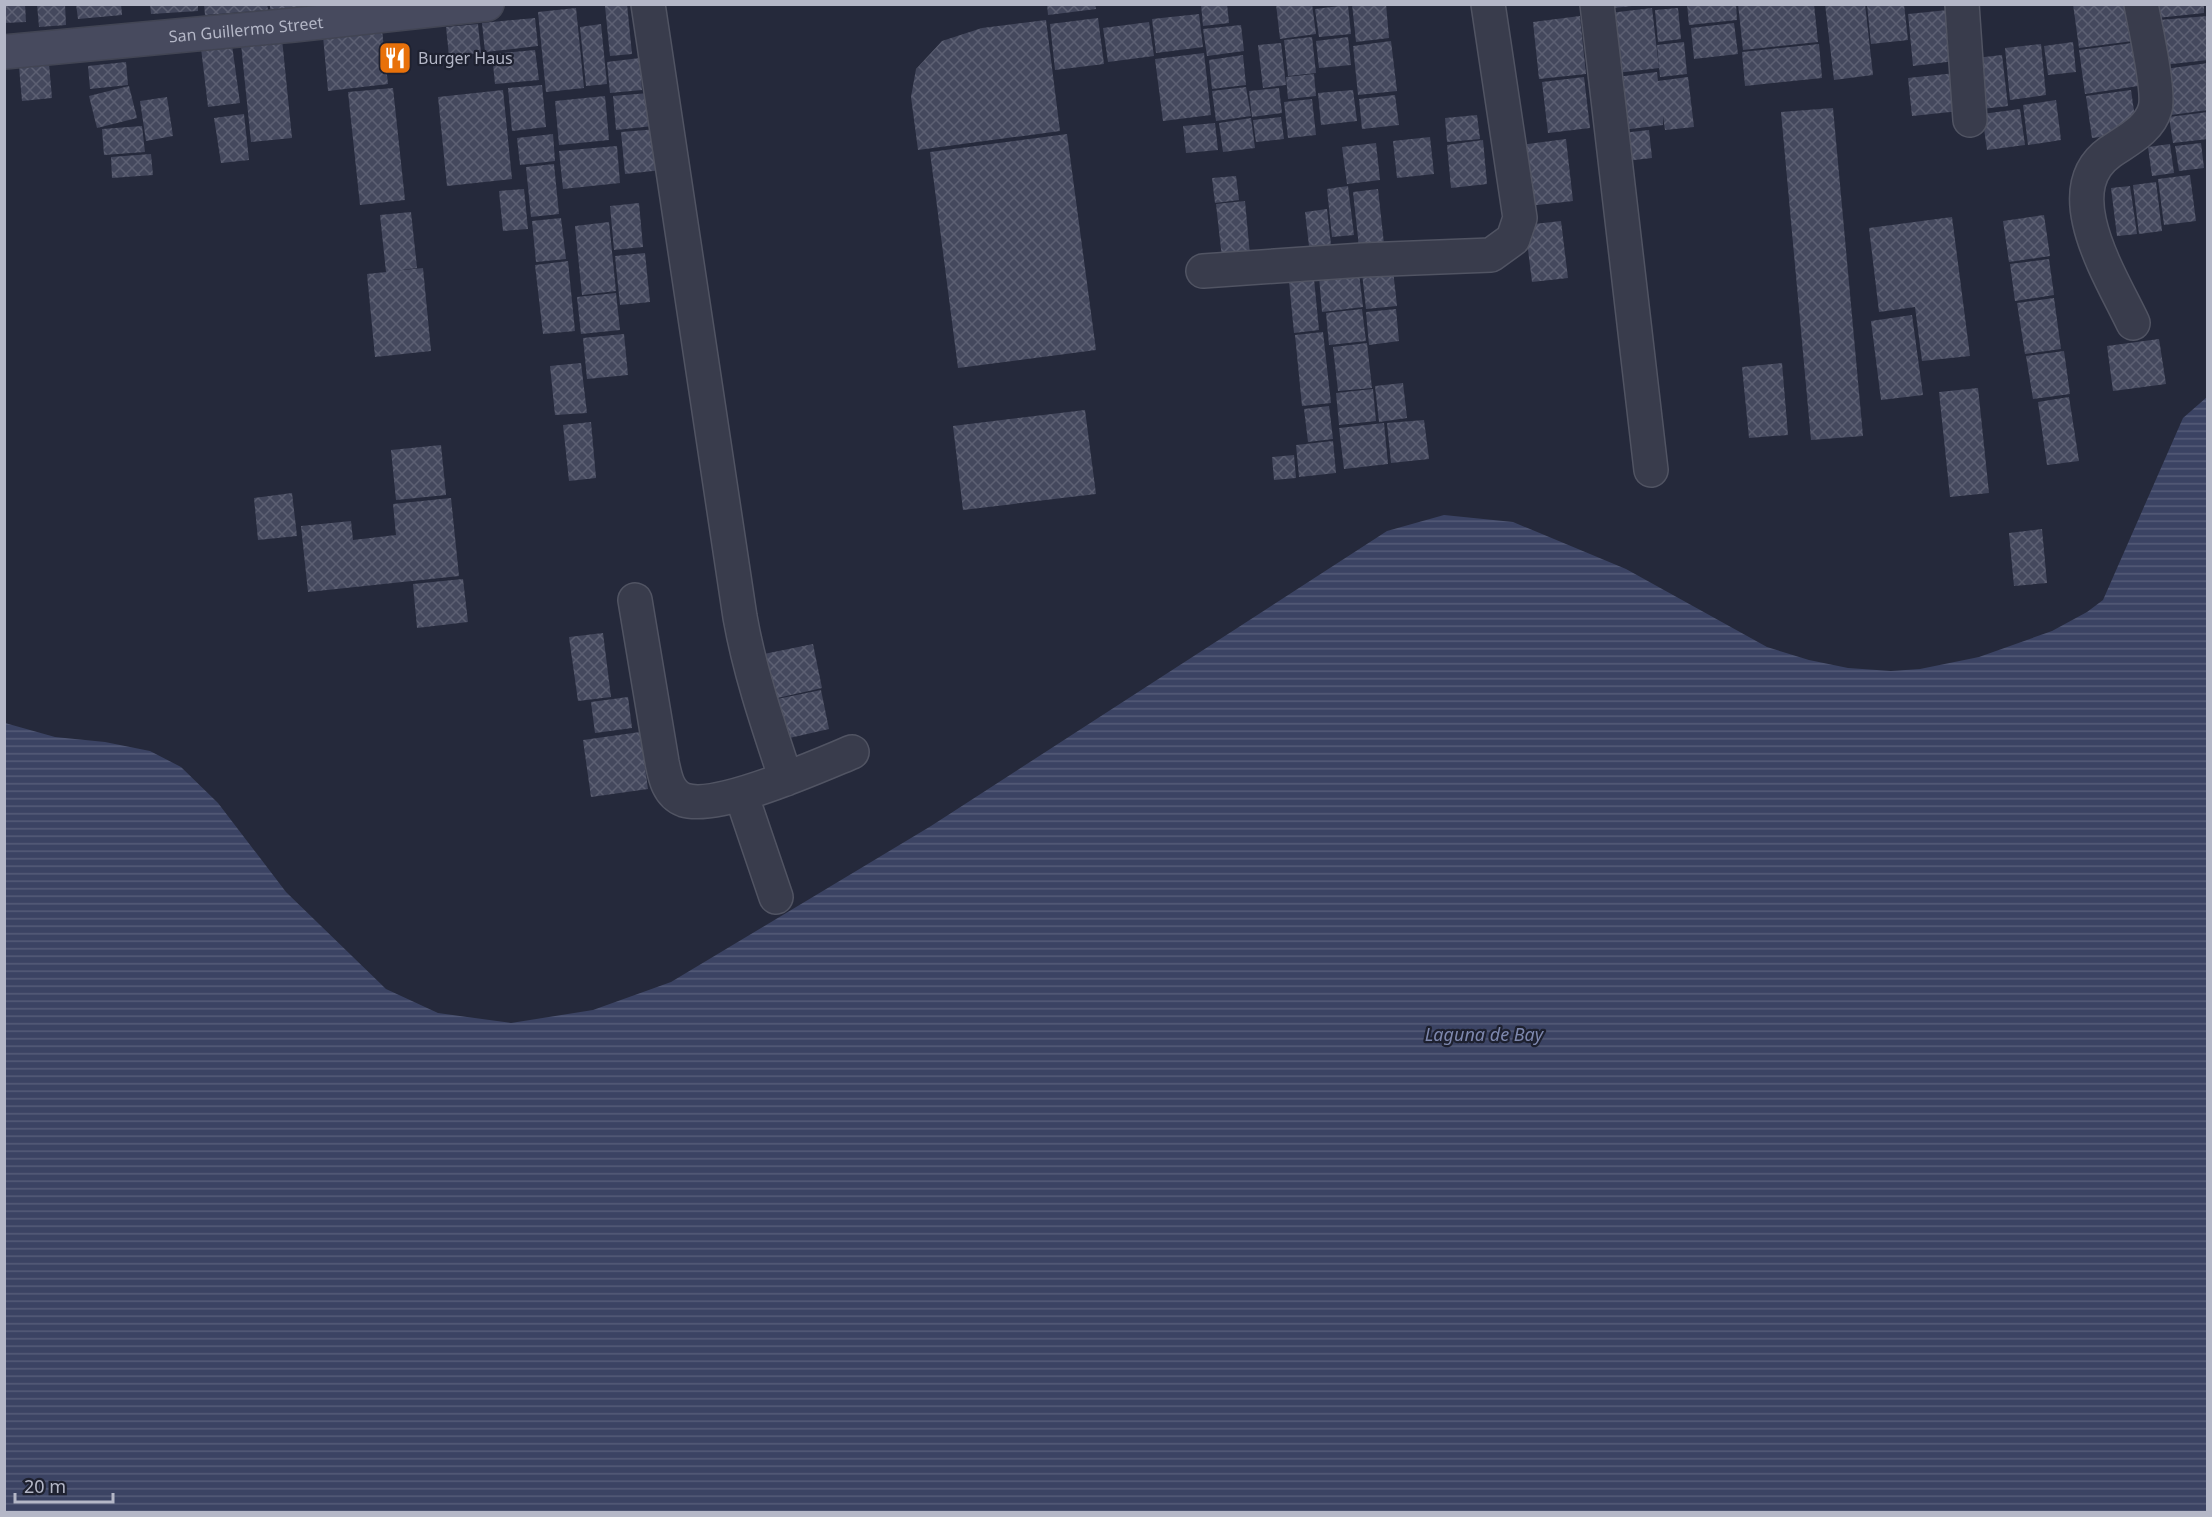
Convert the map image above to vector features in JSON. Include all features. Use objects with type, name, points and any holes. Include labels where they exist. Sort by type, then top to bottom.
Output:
[{"type":"main road","name":"San Guillermo Street","points":[[4,52],[294,26],[488,4]]},
{"type":"street","points":[[648,4],[747,657],[786,779]]},
{"type":"street","points":[[1203,271],[1363,260],[1491,255],[1513,239],[1520,218],[1488,4]]},
{"type":"street","points":[[1597,4],[1651,470]]},
{"type":"street","points":[[1962,4],[1970,120]]},
{"type":"street","points":[[2133,323],[2089,229],[2086,198],[2088,178],[2100,159],[2148,125],[2156,108],[2156,92],[2141,4]]},
{"type":"street","points":[[635,600],[662,762],[671,792],[685,800],[704,800],[741,794],[786,779],[852,752]]},
{"type":"street","points":[[741,794],[776,897]]},
{"type":"water","name":"Laguna de Bay","points":[[2207,397],[2207,1512],[5,1512],[5,723],[55,737],[105,742],[150,751],[181,767],[218,803],[286,892],[386,989],[438,1013],[511,1023],[593,1010],[671,982],[931,826],[1387,531],[1444,515],[1513,522],[1626,569],[1767,647],[1809,660],[1848,668],[1891,671],[1920,669],[1979,657],[2052,631],[2087,612],[2103,600],[2183,418]]},
{"type":"building","points":[[4,4],[25,4],[26,22],[4,23]]},
{"type":"building","points":[[37,4],[65,4],[66,25],[39,27]]},
{"type":"building","points":[[76,4],[121,4],[122,15],[78,19]]},
{"type":"building","points":[[150,4],[198,4],[198,11],[151,14]]},
{"type":"building","points":[[204,4],[267,4],[268,10],[205,15]]},
{"type":"building","points":[[270,4],[313,4],[313,7],[270,10]]},
{"type":"building","points":[[627,4],[632,54],[610,56],[605,6]]},
{"type":"building","points":[[1047,4],[1095,4],[1096,9],[1048,15]]},
{"type":"building","points":[[1201,4],[1227,4],[1229,23],[1203,26]]},
{"type":"building","points":[[1276,4],[1312,4],[1316,34],[1280,39]]},
{"type":"building","points":[[1352,4],[1386,4],[1389,38],[1356,42]]},
{"type":"building","points":[[1602,4],[1631,4],[1632,6],[1603,9]]},
{"type":"building","points":[[1687,4],[1736,4],[1737,20],[1689,25]]},
{"type":"building","points":[[1738,4],[1814,4],[1818,42],[1743,50]]},
{"type":"building","points":[[1825,4],[1865,4],[1873,75],[1834,80]]},
{"type":"building","points":[[1867,4],[1904,4],[1908,40],[1871,44]]},
{"type":"building","points":[[2073,4],[2128,4],[2133,41],[2079,48]]},
{"type":"building","points":[[2156,4],[2204,4],[2204,13],[2157,18]]},
{"type":"building","points":[[1348,5],[1351,34],[1319,37],[1315,9]]},
{"type":"building","points":[[576,8],[584,88],[546,92],[538,12]]},
{"type":"building","points":[[1652,8],[1659,68],[1608,74],[1601,14]]},
{"type":"building","points":[[1678,8],[1681,39],[1658,42],[1655,10]]},
{"type":"building","points":[[1958,9],[1964,60],[1913,66],[1908,14]]},
{"type":"building","points":[[1199,14],[1203,47],[1156,53],[1152,19]]},
{"type":"building","points":[[1580,16],[1586,74],[1539,79],[1533,22]]},
{"type":"building","points":[[2208,16],[2208,60],[2163,65],[2159,20]]},
{"type":"building","points":[[535,18],[538,46],[485,52],[482,23]]},
{"type":"building","points":[[1098,18],[1104,64],[1055,70],[1050,24]]},
{"type":"building","points":[[1046,20],[1060,131],[918,150],[911,97],[916,69],[942,41],[982,28]]},
{"type":"building","points":[[1149,22],[1154,56],[1108,62],[1103,28]]},
{"type":"building","points":[[1734,23],[1738,54],[1694,59],[1691,28]]},
{"type":"building","points":[[478,24],[481,53],[449,56],[446,27]]},
{"type":"building","points":[[601,24],[607,84],[586,86],[580,27]]},
{"type":"building","points":[[1241,25],[1244,51],[1207,56],[1203,29]]},
{"type":"building","points":[[382,30],[388,84],[328,91],[323,36]]},
{"type":"building","points":[[1312,37],[1316,73],[1288,76],[1284,40]]},
{"type":"building","points":[[1348,37],[1351,65],[1319,68],[1316,41]]},
{"type":"building","points":[[282,39],[292,138],[251,142],[241,44]]},
{"type":"building","points":[[1391,41],[1397,91],[1358,95],[1353,46]]},
{"type":"building","points":[[1684,42],[1687,74],[1660,77],[1657,45]]},
{"type":"building","points":[[2073,42],[2076,72],[2048,75],[2044,46]]},
{"type":"building","points":[[1281,43],[1286,85],[1263,88],[1258,45]]},
{"type":"building","points":[[2132,43],[2138,86],[2085,94],[2079,50]]},
{"type":"building","points":[[1819,44],[1822,78],[1745,86],[1742,52]]},
{"type":"building","points":[[2041,44],[2046,95],[2010,100],[2005,48]]},
{"type":"building","points":[[232,45],[240,103],[208,107],[201,48]]},
{"type":"building","points":[[400,50],[401,64],[390,65],[389,51]]},
{"type":"building","points":[[535,50],[539,80],[495,84],[492,54]]},
{"type":"building","points":[[1204,53],[1211,115],[1163,121],[1155,59]]},
{"type":"building","points":[[1243,55],[1246,85],[1212,89],[1209,60]]},
{"type":"building","points":[[2002,55],[2008,106],[1973,110],[1967,59]]},
{"type":"building","points":[[640,58],[642,90],[610,93],[607,62]]},
{"type":"building","points":[[126,62],[128,85],[90,89],[88,66]]},
{"type":"building","points":[[2208,63],[2208,110],[2171,115],[2165,69]]},
{"type":"building","points":[[49,64],[52,98],[22,101],[19,67]]},
{"type":"building","points":[[1657,72],[1658,81],[1688,77],[1694,127],[1665,130],[1663,116],[1663,125],[1614,131],[1608,78]]},
{"type":"building","points":[[1956,73],[1960,111],[1912,116],[1908,78]]},
{"type":"building","points":[[1314,74],[1316,96],[1288,99],[1286,77]]},
{"type":"building","points":[[1584,77],[1590,128],[1548,133],[1542,82]]},
{"type":"building","points":[[542,85],[546,127],[512,131],[508,88]]},
{"type":"building","points":[[129,86],[137,118],[97,128],[89,96]]},
{"type":"building","points":[[1246,87],[1251,116],[1216,121],[1212,91]]},
{"type":"building","points":[[393,88],[405,200],[360,205],[348,92]]},
{"type":"building","points":[[1279,88],[1282,113],[1252,117],[1249,91]]},
{"type":"building","points":[[503,90],[512,179],[447,186],[438,97]]},
{"type":"building","points":[[1353,90],[1357,121],[1321,125],[1318,93]]},
{"type":"building","points":[[2131,90],[2137,132],[2092,138],[2086,96]]},
{"type":"building","points":[[649,93],[653,126],[616,130],[613,96]]},
{"type":"building","points":[[1395,95],[1399,125],[1362,129],[1359,99]]},
{"type":"building","points":[[605,96],[609,140],[559,145],[555,101]]},
{"type":"building","points":[[167,97],[173,136],[146,141],[140,101]]},
{"type":"building","points":[[1312,99],[1316,135],[1288,138],[1284,102]]},
{"type":"building","points":[[2056,100],[2061,140],[2028,145],[2023,105]]},
{"type":"building","points":[[1833,108],[1863,436],[1811,440],[1781,112]]},
{"type":"building","points":[[2020,109],[2025,145],[1987,150],[1982,114]]},
{"type":"building","points":[[2208,112],[2208,139],[2173,143],[2169,117]]},
{"type":"building","points":[[244,114],[249,160],[221,163],[214,118]]},
{"type":"building","points":[[1477,115],[1480,139],[1447,142],[1445,118]]},
{"type":"building","points":[[1281,117],[1284,139],[1256,142],[1253,120]]},
{"type":"building","points":[[1251,118],[1255,148],[1223,152],[1219,123]]},
{"type":"building","points":[[1215,123],[1218,150],[1186,153],[1183,126]]},
{"type":"building","points":[[142,126],[145,152],[104,155],[102,129]]},
{"type":"building","points":[[658,129],[662,170],[625,174],[621,132]]},
{"type":"building","points":[[1649,130],[1652,158],[1616,162],[1613,134]]},
{"type":"building","points":[[553,134],[555,161],[520,165],[517,138]]},
{"type":"building","points":[[1067,134],[1096,350],[958,368],[930,152]]},
{"type":"building","points":[[1430,137],[1434,174],[1397,178],[1393,141]]},
{"type":"building","points":[[1566,139],[1573,201],[1528,206],[1521,145]]},
{"type":"building","points":[[1483,140],[1487,184],[1451,188],[1447,145]]},
{"type":"building","points":[[1376,143],[1380,180],[1347,184],[1342,147]]},
{"type":"building","points":[[2201,143],[2204,168],[2179,171],[2175,146]]},
{"type":"building","points":[[2170,144],[2174,173],[2152,176],[2148,147]]},
{"type":"building","points":[[617,146],[620,183],[563,189],[559,151]]},
{"type":"building","points":[[151,154],[153,175],[112,178],[111,157]]},
{"type":"building","points":[[554,164],[559,214],[531,217],[526,167]]},
{"type":"building","points":[[2190,175],[2196,221],[2164,225],[2158,179]]},
{"type":"building","points":[[1236,176],[1239,200],[1215,203],[1212,178]]},
{"type":"building","points":[[2156,182],[2162,231],[2139,234],[2133,185]]},
{"type":"building","points":[[1348,186],[1354,235],[1332,237],[1327,189]]},
{"type":"building","points":[[2130,186],[2137,234],[2117,236],[2111,188]]},
{"type":"building","points":[[524,189],[528,229],[503,231],[499,191]]},
{"type":"building","points":[[1378,189],[1384,244],[1359,247],[1353,192]]},
{"type":"building","points":[[1245,201],[1250,255],[1222,258],[1216,204]]},
{"type":"building","points":[[639,203],[643,247],[614,250],[610,206]]},
{"type":"building","points":[[1327,209],[1331,245],[1309,246],[1305,212]]},
{"type":"building","points":[[411,212],[417,268],[394,271],[423,268],[431,351],[375,357],[367,274],[386,272],[380,215]]},
{"type":"building","points":[[2044,215],[2050,256],[2009,262],[2003,221]]},
{"type":"building","points":[[1952,217],[1970,356],[1922,361],[1915,307],[1879,312],[1869,228]]},
{"type":"building","points":[[561,218],[566,259],[536,262],[532,221]]},
{"type":"building","points":[[1561,221],[1568,278],[1532,282],[1525,225]]},
{"type":"building","points":[[609,222],[616,291],[582,295],[575,226]]},
{"type":"building","points":[[645,253],[650,302],[620,305],[615,256]]},
{"type":"building","points":[[2049,259],[2054,295],[2015,301],[2010,264]]},
{"type":"building","points":[[568,261],[575,331],[543,334],[535,265]]},
{"type":"building","points":[[1393,270],[1397,306],[1366,309],[1362,273]]},
{"type":"building","points":[[1359,273],[1363,307],[1322,312],[1319,277]]},
{"type":"building","points":[[1314,279],[1319,330],[1294,333],[1289,281]]},
{"type":"building","points":[[616,293],[620,330],[581,334],[577,297]]},
{"type":"building","points":[[2054,298],[2061,349],[2025,354],[2017,303]]},
{"type":"building","points":[[1362,309],[1366,341],[1329,345],[1326,313]]},
{"type":"building","points":[[1396,309],[1399,341],[1369,345],[1366,312]]},
{"type":"building","points":[[1912,315],[1923,395],[1881,400],[1871,321]]},
{"type":"building","points":[[1323,332],[1331,403],[1302,406],[1295,335]]},
{"type":"building","points":[[624,334],[628,375],[587,379],[583,338]]},
{"type":"building","points":[[2159,339],[2166,384],[2113,391],[2107,346]]},
{"type":"building","points":[[1367,343],[1372,388],[1338,391],[1333,347]]},
{"type":"building","points":[[2064,351],[2070,394],[2033,399],[2026,356]]},
{"type":"building","points":[[581,363],[587,413],[555,415],[550,366]]},
{"type":"building","points":[[1782,363],[1788,435],[1749,438],[1742,367]]},
{"type":"building","points":[[1403,383],[1407,418],[1379,422],[1375,386]]},
{"type":"building","points":[[1978,388],[1989,493],[1950,497],[1939,392]]},
{"type":"building","points":[[1373,389],[1376,421],[1339,425],[1336,393]]},
{"type":"building","points":[[2069,397],[2079,461],[2047,465],[2038,402]]},
{"type":"building","points":[[1329,406],[1333,439],[1308,442],[1304,409]]},
{"type":"building","points":[[1085,410],[1096,494],[963,510],[953,426]]},
{"type":"building","points":[[1424,420],[1429,459],[1391,463],[1387,423]]},
{"type":"building","points":[[591,422],[596,478],[569,481],[563,425]]},
{"type":"building","points":[[1384,423],[1388,464],[1344,469],[1339,428]]},
{"type":"building","points":[[1333,441],[1336,473],[1299,477],[1296,445]]},
{"type":"building","points":[[441,445],[446,495],[396,500],[391,450]]},
{"type":"building","points":[[1294,455],[1296,478],[1274,480],[1272,457]]},
{"type":"building","points":[[292,493],[297,536],[258,540],[254,498]]},
{"type":"building","points":[[451,498],[459,576],[308,592],[301,526],[351,521],[353,540],[396,535],[393,504]]},
{"type":"building","points":[[2042,529],[2047,583],[2014,586],[2009,533]]},
{"type":"building","points":[[463,579],[468,622],[417,628],[413,584]]},
{"type":"building","points":[[603,633],[611,697],[578,701],[569,637]]},
{"type":"building","points":[[813,644],[822,688],[773,699],[764,654]]},
{"type":"building","points":[[821,690],[829,729],[785,739],[777,699]]},
{"type":"building","points":[[628,697],[632,728],[595,733],[591,702]]},
{"type":"building","points":[[640,732],[648,789],[591,797],[583,740]]},
{"type":"place","name":"Burger Haus","points":[[395,58]]}]
